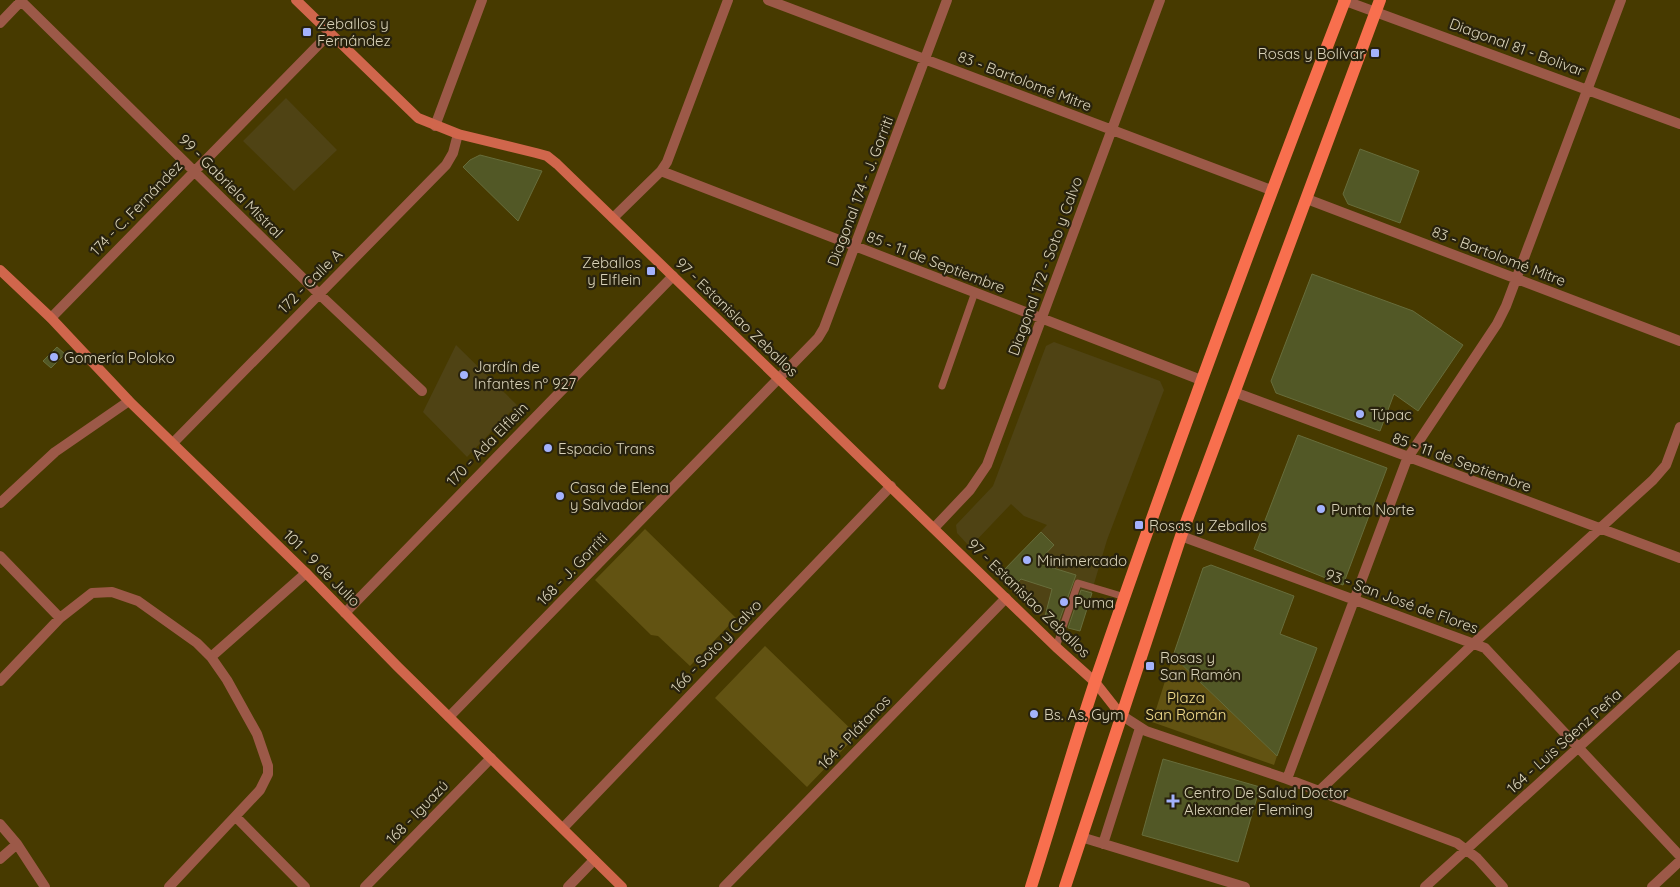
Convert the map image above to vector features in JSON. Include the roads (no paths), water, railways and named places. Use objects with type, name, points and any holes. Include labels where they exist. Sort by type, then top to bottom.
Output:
[{"type":"main road","points":[[1031,887],[1095,682],[1201,380],[1344,0]]},
{"type":"main road","points":[[1066,887],[1181,536],[1380,0]]},
{"type":"street","points":[[0,23],[21,0]]},
{"type":"street","name":"99 - Gabriela Mistral","points":[[21,0],[318,293],[422,391]]},
{"type":"street","name":"97 - Estanislao Zeballos","points":[[296,0],[408,111],[435,126],[458,134],[547,156],[1056,647],[1095,682],[1121,715]]},
{"type":"street","points":[[435,126],[482,0]]},
{"type":"street","points":[[612,218],[661,171],[728,0]]},
{"type":"street","name":"83 - Bartolomé Mitre","points":[[768,0],[926,58],[1271,190]]},
{"type":"street","name":"Diagonal 174 - J. Gorriti","points":[[779,379],[818,338],[824,328],[947,0]]},
{"type":"street","name":"Diagonal 172 - Soto y Calvo","points":[[934,528],[970,490],[987,465],[1110,130],[1160,0]]},
{"type":"street","name":"Diagonal 81 - Bolivar","points":[[1344,0],[1588,88],[1680,124]]},
{"type":"street","points":[[1287,779],[1407,458],[1498,324],[1518,279],[1620,0]]},
{"type":"street","name":"174 - C. Fernández","points":[[51,318],[194,169],[329,34]]},
{"type":"street","name":"172 - Calle A","points":[[173,443],[318,293],[446,165],[453,154],[458,134]]},
{"type":"street","name":"85 - 11 de Septiembre","points":[[661,171],[1201,380]]},
{"type":"street","name":"83 - Bartolomé Mitre","points":[[1306,199],[1680,341]]},
{"type":"street","name":"101 - 9 de Julio","points":[[0,270],[51,318],[129,401],[306,573],[344,613],[622,887]]},
{"type":"street","name":"170 - Ada Elflein","points":[[344,613],[672,276]]},
{"type":"street","name":"168 - J. Gorriti","points":[[449,717],[779,379]]},
{"type":"street","name":"85 - 11 de Septiembre","points":[[1234,392],[1407,458],[1680,558]]},
{"type":"street","points":[[0,503],[55,452],[129,401]]},
{"type":"street","points":[[1319,791],[1474,643],[1652,480],[1666,465],[1680,427]]},
{"type":"street","name":"166 - Soto y Calvo","points":[[563,828],[891,486]]},
{"type":"street","name":"93 - San José de Flores","points":[[1181,536],[1474,643],[1492,654],[1680,856]]},
{"type":"street","points":[[0,556],[60,618]]},
{"type":"street","points":[[211,657],[306,573]]},
{"type":"street","points":[[0,681],[60,618],[92,593],[112,592],[128,596],[183,632],[211,657],[257,734],[268,766],[268,774],[260,790],[169,887]]},
{"type":"street","name":"164 - Plátanos","points":[[724,887],[1006,598]]},
{"type":"street","name":"164 - Luis Sáenz Peña","points":[[1425,887],[1680,655]]},
{"type":"street","points":[[1121,715],[1140,728],[1287,779],[1467,849],[1503,887]]},
{"type":"street","points":[[1103,844],[1140,728]]},
{"type":"street","name":"168 - Iguazú","points":[[365,887],[491,758]]},
{"type":"street","points":[[236,817],[306,887]]},
{"type":"street","points":[[0,824],[17,844],[45,887]]},
{"type":"street","points":[[1081,837],[1245,887]]},
{"type":"street","points":[[0,858],[17,844]]},
{"type":"street","points":[[568,887],[594,860]]},
{"type":"street","points":[[1652,887],[1680,861]]},
{"type":"lane","points":[[942,386],[975,292]]},
{"type":"lane","points":[[1056,647],[1078,583],[1125,597]]},
{"type":"place","name":"Zeballos y Fernández","points":[[307,32]]},
{"type":"place","name":"Rosas y Bolívar","points":[[1375,53]]},
{"type":"place","name":"Zeballos y Elflein","points":[[651,271]]},
{"type":"place","name":"Gomería Poloko","points":[[54,357]]},
{"type":"place","name":"Jardín de Infantes nº 927","points":[[464,375]]},
{"type":"place","name":"Túpac","points":[[1360,414]]},
{"type":"place","name":"Espacio Trans","points":[[548,448]]},
{"type":"place","name":"Casa de Elena y Salvador","points":[[560,496]]},
{"type":"place","name":"Punta Norte","points":[[1321,509]]},
{"type":"place","name":"Rosas y Zeballos","points":[[1139,525]]},
{"type":"place","name":"Minimercado","points":[[1027,560]]},
{"type":"place","name":"Puma","points":[[1064,602]]},
{"type":"place","name":"Rosas y San Ramón","points":[[1150,666]]},
{"type":"place","name":"Bs. As. Gym","points":[[1034,714]]},
{"type":"place","name":"Centro De Salud Doctor Alexander Fleming","points":[[1173,801]]},
{"type":"park label","name":"Plaza San Román","points":[[1186,706]]}]
